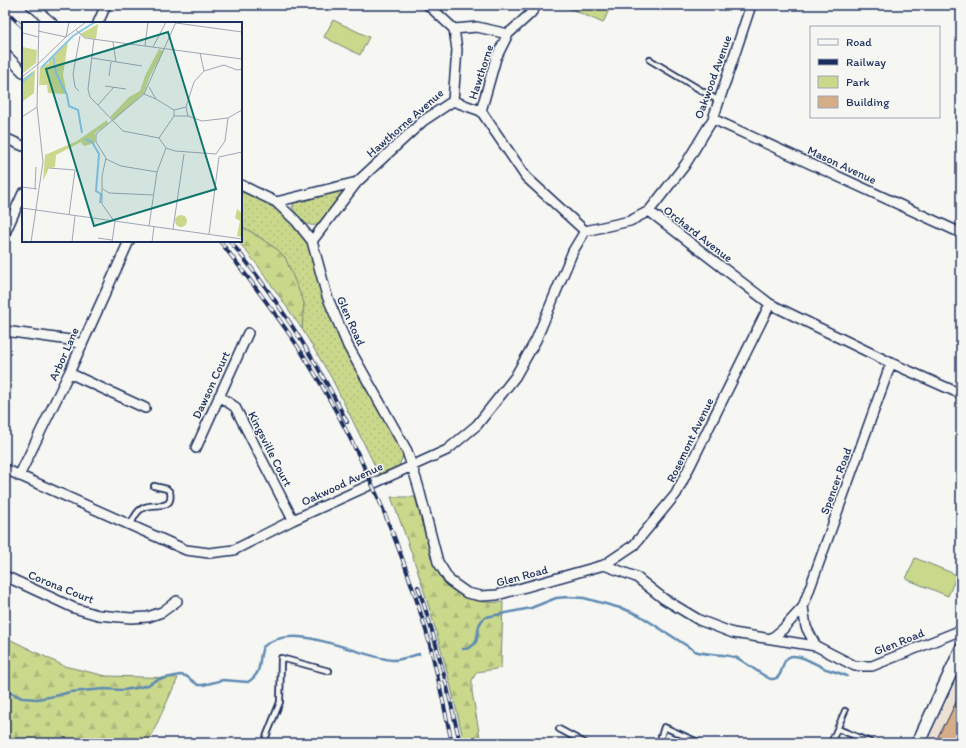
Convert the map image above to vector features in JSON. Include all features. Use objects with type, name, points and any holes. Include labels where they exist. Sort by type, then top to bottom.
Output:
[{"type":"main road","points":[[918,743],[960,657]]},
{"type":"street","points":[[31,5],[51,22]]},
{"type":"street","points":[[98,22],[106,5]]},
{"type":"street","points":[[428,5],[454,29],[478,27],[508,34]]},
{"type":"street","name":"Hawthorne","points":[[481,111],[496,58],[508,34],[530,14],[537,5]]},
{"type":"street","name":"Oakwood Avenue","points":[[649,211],[685,166],[713,119],[751,5]]},
{"type":"street","name":"Hawthorne Avenue","points":[[312,241],[357,182],[423,121],[453,101],[457,50],[454,29]]},
{"type":"street","points":[[5,54],[22,71]]},
{"type":"street","points":[[453,101],[481,111],[526,177],[585,231]]},
{"type":"street","name":"Mason Avenue","points":[[713,119],[961,233]]},
{"type":"street","points":[[5,138],[22,146]]},
{"type":"street","name":"Hawthorne Avenue","points":[[276,202],[357,182]]},
{"type":"street","name":"Glen Road","points":[[242,185],[276,202],[296,221],[312,241],[327,296],[348,346],[407,451],[413,465],[438,562],[450,581],[467,593],[481,596],[497,595],[604,565],[636,577],[664,599],[699,620],[733,633],[816,646],[855,666],[872,666],[954,632],[961,631]]},
{"type":"street","points":[[5,233],[22,195]]},
{"type":"street","name":"Orchard Avenue","points":[[585,231],[630,221],[649,211],[770,304],[891,363],[961,394]]},
{"type":"street","name":"Oakwood Avenue","points":[[5,469],[186,550],[209,554],[234,550],[293,520],[447,450],[477,425],[515,377],[536,340],[573,251],[585,231]]},
{"type":"street","name":"Arbor Lane","points":[[19,476],[69,373],[129,242]]},
{"type":"street","name":"Rosemont Avenue","points":[[604,565],[634,545],[676,494],[770,304]]},
{"type":"street","points":[[5,331],[70,340],[82,345]]},
{"type":"street","name":"Dawson Court","points":[[196,448],[248,333]]},
{"type":"street","name":"Spencer Road","points":[[772,639],[803,607],[891,363]]},
{"type":"street","points":[[69,373],[145,408]]},
{"type":"street","name":"Kingsville Court","points":[[219,396],[235,407],[293,520]]},
{"type":"street","name":"Corona Court","points":[[5,576],[74,608],[98,614],[131,618],[148,617],[162,612],[177,601]]},
{"type":"street","name":"Spencer Road","points":[[803,607],[806,626],[816,646]]},
{"type":"lane","points":[[650,60],[719,101]]},
{"type":"lane","points":[[130,526],[139,510],[145,506],[165,505],[169,503],[171,497],[170,492],[166,489],[154,486]]},
{"type":"lane","points":[[266,743],[266,737],[280,702],[281,658],[329,671]]},
{"type":"lane","points":[[831,743],[845,711]]},
{"type":"lane","points":[[659,743],[664,726],[700,743]]},
{"type":"lane","points":[[559,729],[585,743]]},
{"type":"lane","points":[[838,729],[872,743]]},
{"type":"shaded area","points":[[961,671],[961,743],[927,743]]},
{"type":"green space","points":[[562,5],[611,5],[603,23]]},
{"type":"green space","points":[[333,20],[369,37],[360,55],[324,37]]},
{"type":"green space","points":[[341,190],[343,192],[342,195],[321,223],[316,225],[308,224],[300,219],[292,207],[295,201]]},
{"type":"green space","points":[[242,191],[269,204],[277,210],[292,223],[307,243],[337,332],[388,424],[403,456],[399,466],[379,474],[331,377],[302,329],[304,303],[278,250],[242,227]]},
{"type":"green space","points":[[242,227],[278,250],[285,257],[304,303],[302,329],[259,267],[239,242],[242,242]]},
{"type":"green space","points":[[391,497],[415,497],[427,541],[435,563],[439,573],[449,587],[470,599],[487,602],[503,602],[501,668],[477,672],[472,680],[472,692],[481,743],[464,743],[432,618],[413,557]]},
{"type":"green space","points":[[915,558],[957,575],[948,596],[906,579]]},
{"type":"green space","points":[[5,637],[64,666],[106,676],[178,678],[148,743],[5,743]]},
{"type":"building","points":[[961,692],[961,743],[935,743],[944,724],[945,725]]},
{"type":"waterway","points":[[463,649],[466,649],[475,643],[477,640],[478,628],[482,620],[486,617],[531,608],[556,598],[584,598],[624,609],[639,615],[695,651],[737,658],[771,679],[778,677],[786,659],[793,656],[803,658],[826,669],[847,676]]},
{"type":"waterway","points":[[5,690],[22,698],[37,699],[70,692],[104,689],[123,690],[136,688],[148,685],[156,680],[180,675],[186,676],[198,685],[223,680],[248,682],[253,678],[258,670],[263,647],[276,639],[291,637],[308,638],[326,642],[392,660],[403,659],[419,654]]},
{"type":"railway","points":[[5,10],[22,26]]},
{"type":"railway","points":[[221,242],[302,353],[322,386],[358,454],[389,525],[416,598],[427,634],[452,743]]},
{"type":"railway","points":[[231,242],[263,283],[308,351],[347,422]]},
{"type":"railway","points":[[418,587],[436,645],[460,743]]}]
